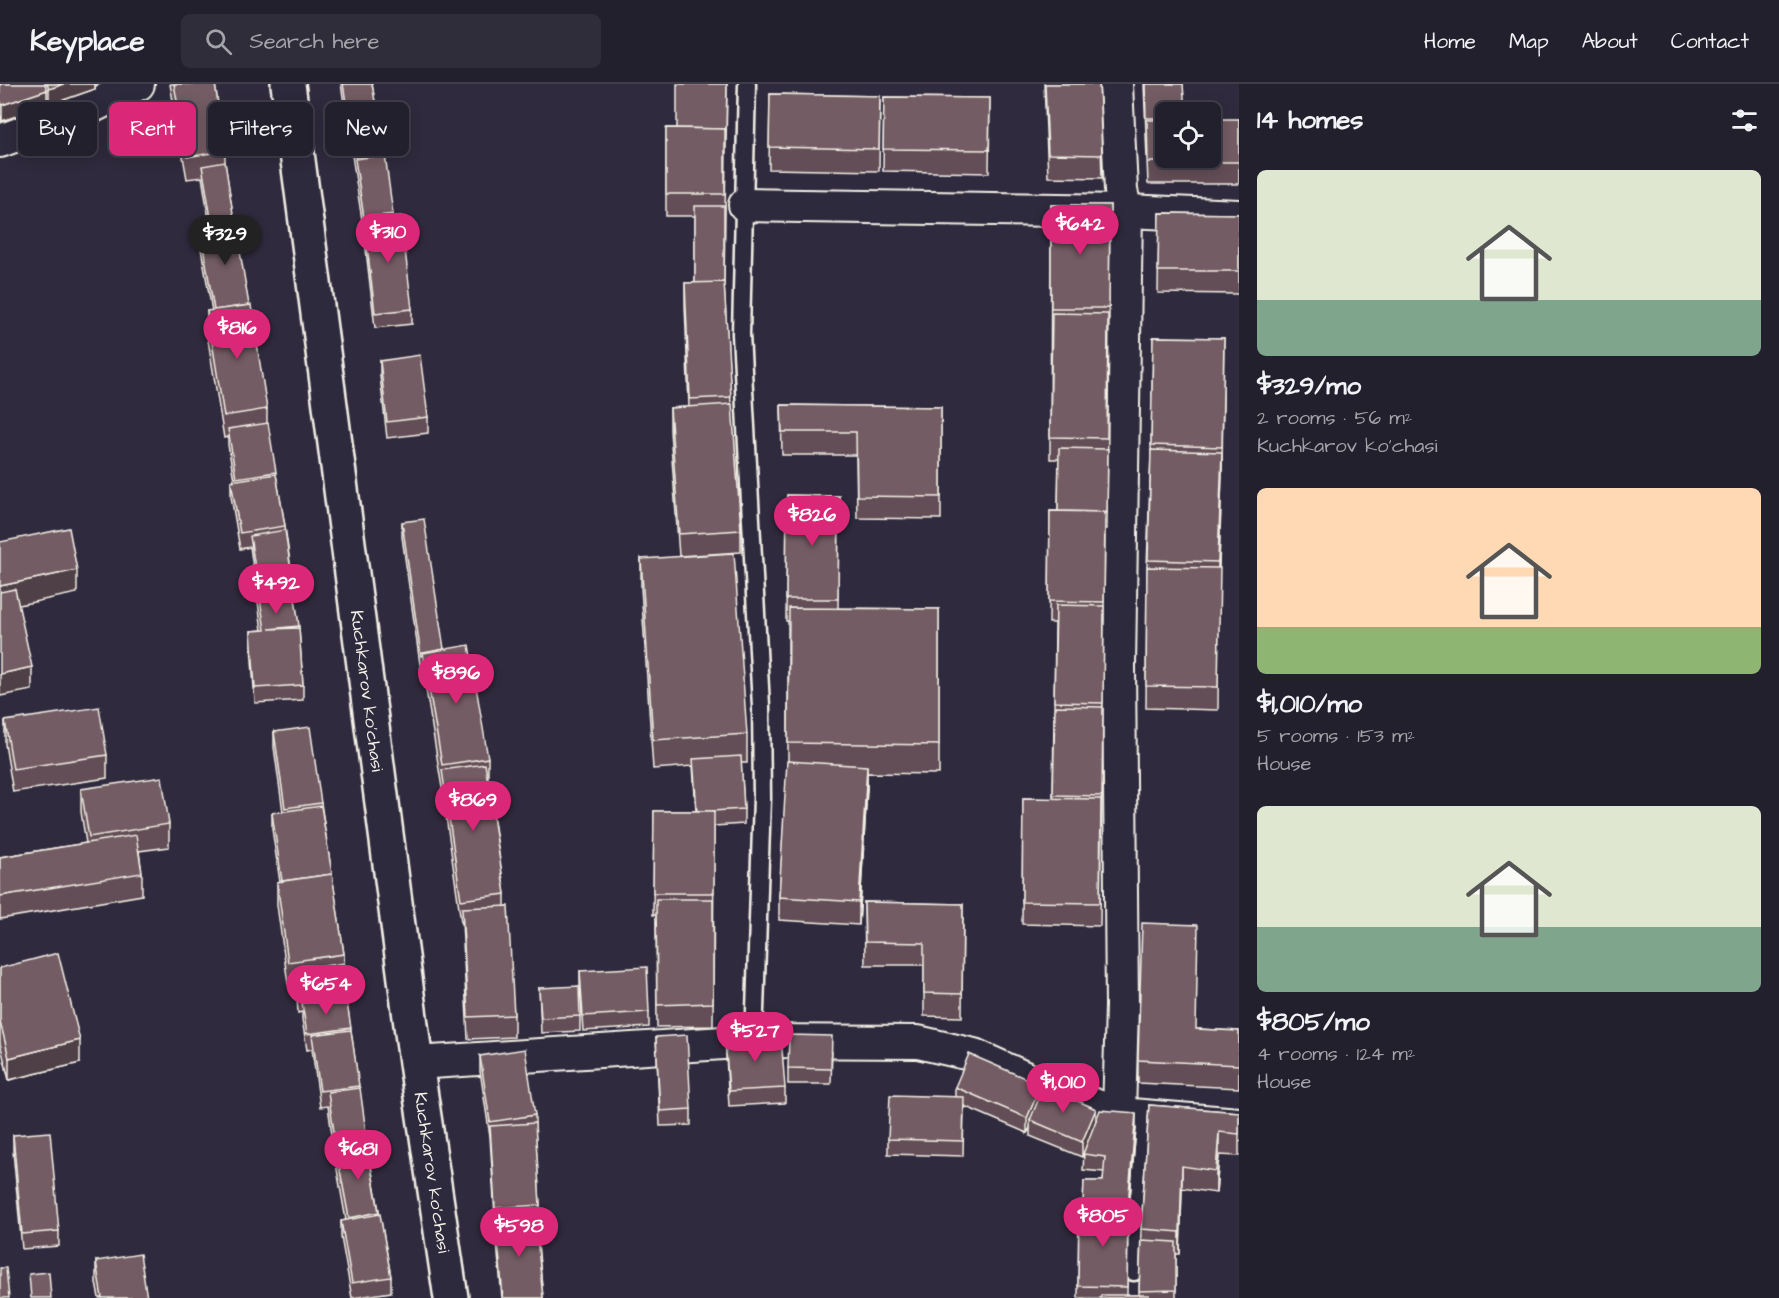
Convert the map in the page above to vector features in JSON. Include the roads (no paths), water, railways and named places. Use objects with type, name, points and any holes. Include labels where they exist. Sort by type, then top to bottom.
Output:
[{"type":"main road","name":"Kuchkarov ko'chasi","points":[[288,84],[416,1063],[451,1298]]},
{"type":"street","points":[[0,141],[85,110],[138,84]]},
{"type":"street","points":[[1116,84],[1121,191],[1126,211],[1119,666],[1122,994],[1132,1116]]},
{"type":"street","points":[[746,205],[1126,211],[1239,216]]},
{"type":"street","points":[[416,1063],[754,1041],[918,1042],[974,1055],[1047,1088],[1132,1116],[1239,1124]]},
{"type":"lane","points":[[747,84],[746,205],[741,334],[761,706],[762,798],[754,1041]]},
{"type":"lane","points":[[1132,1116],[1134,1272]]}]
